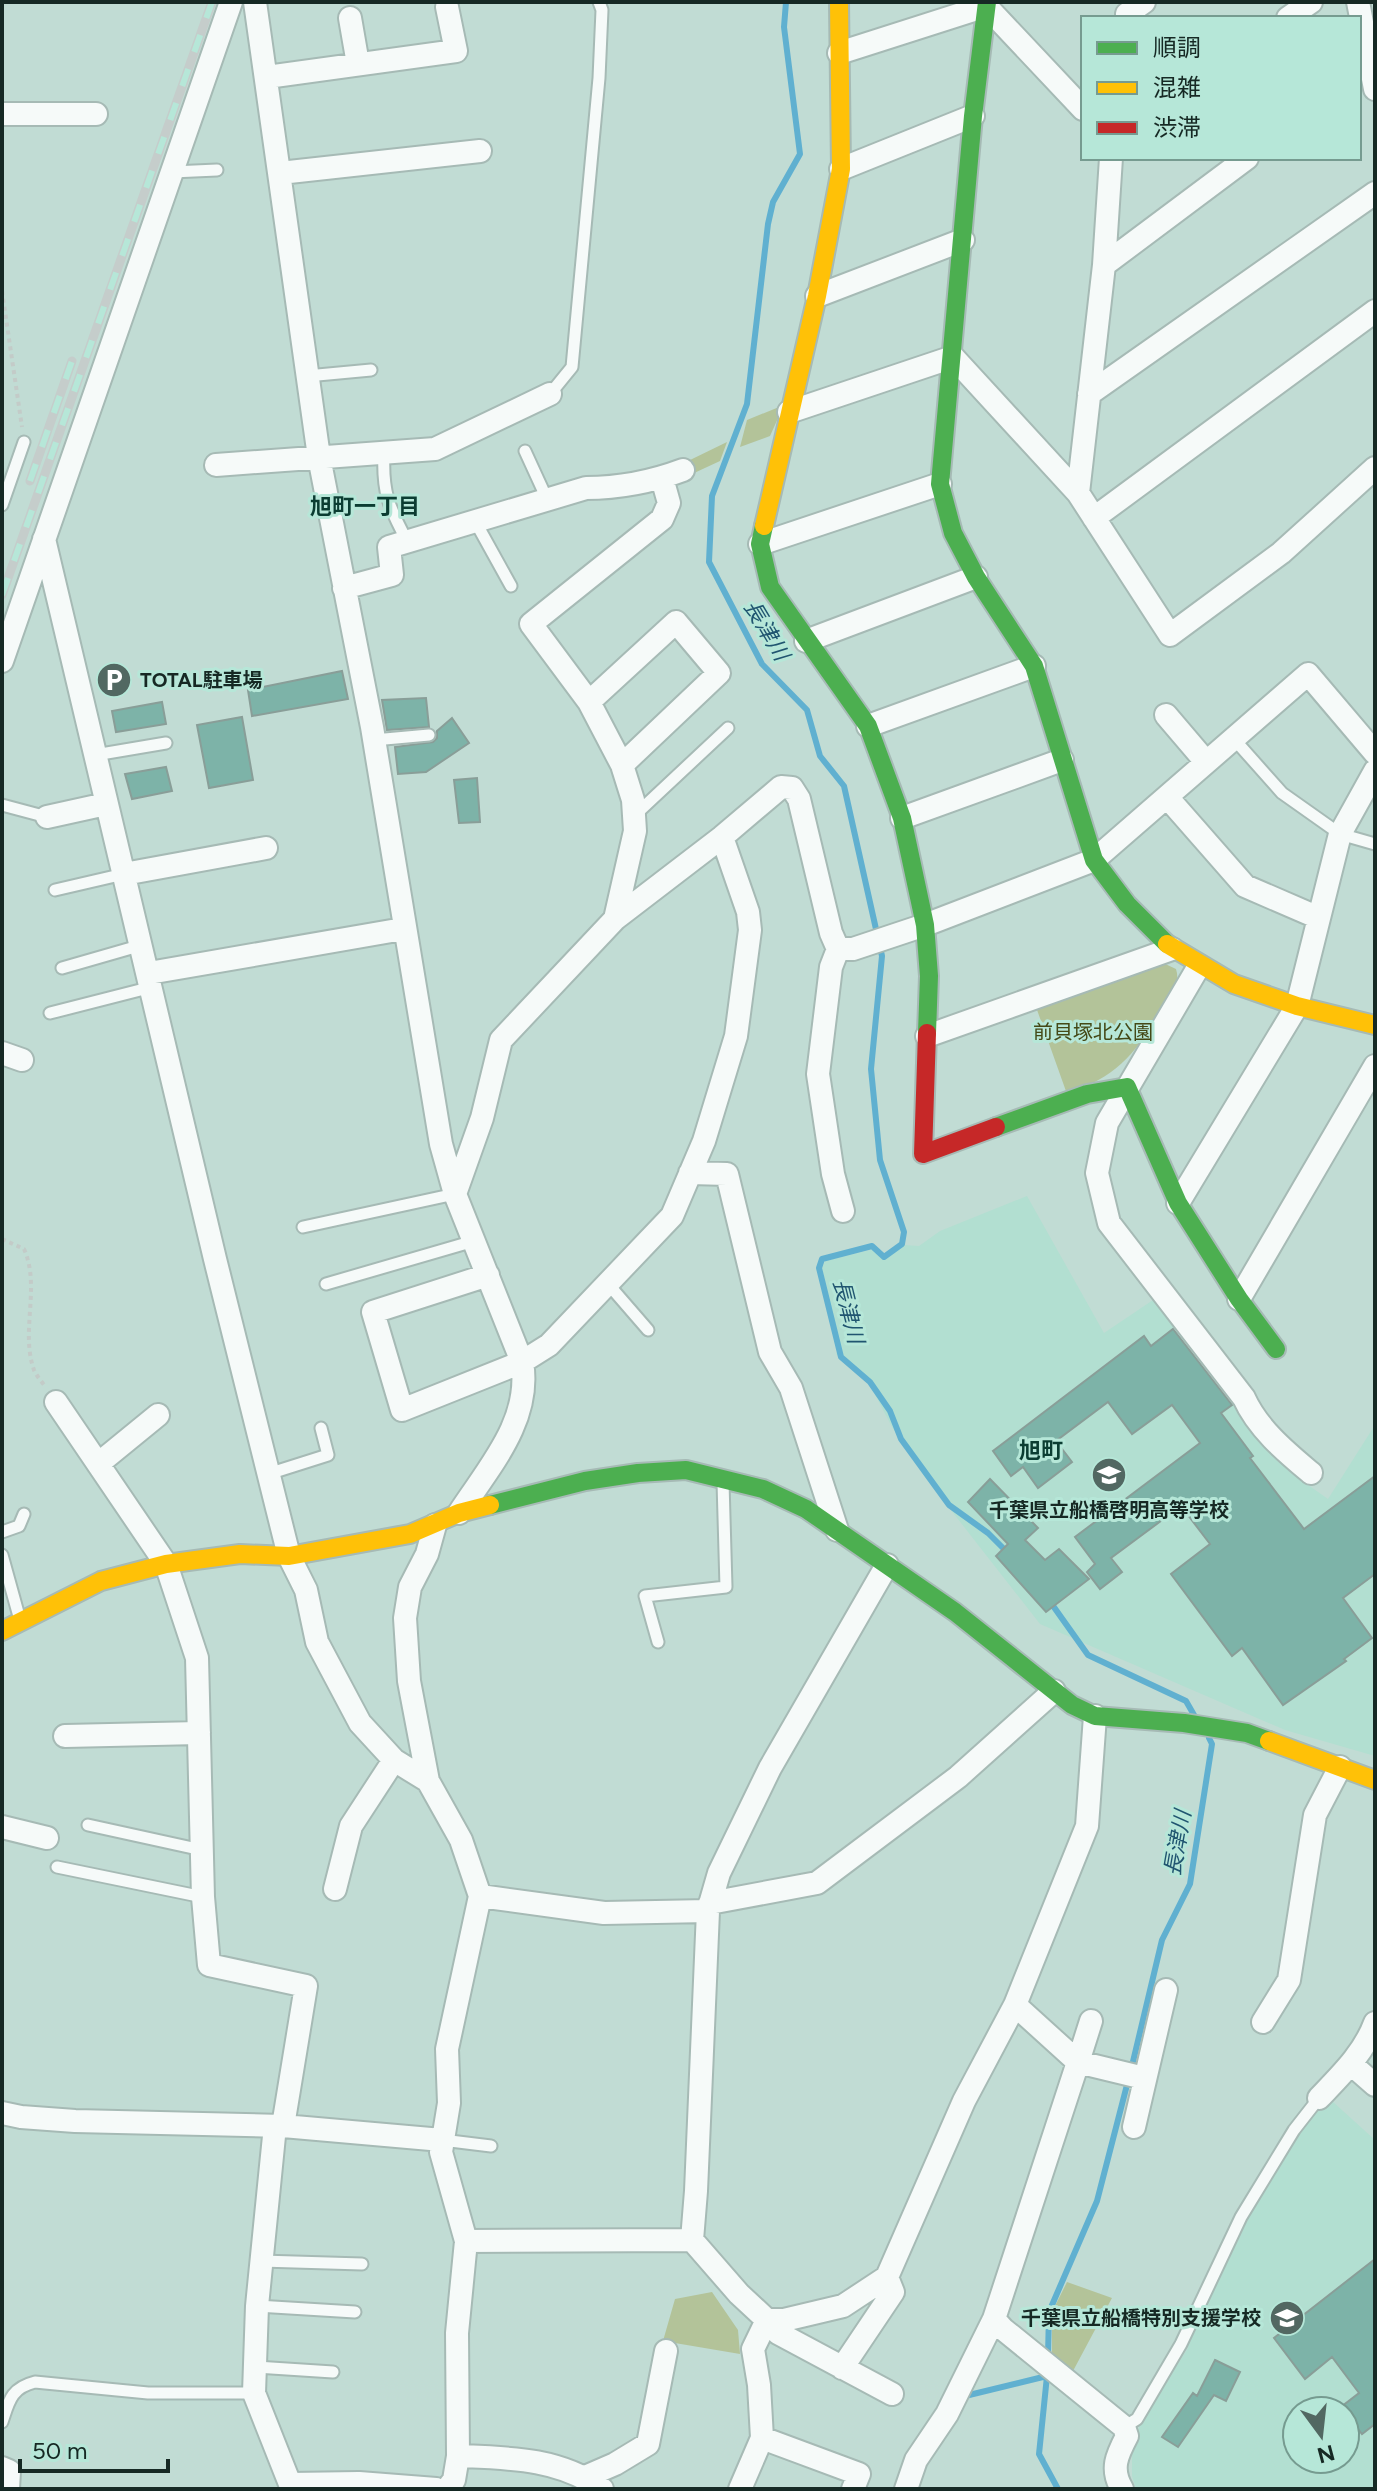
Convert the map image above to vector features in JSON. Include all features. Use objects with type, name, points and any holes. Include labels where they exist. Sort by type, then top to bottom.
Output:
[{"type":"street","points":[[2,661],[231,2]]},
{"type":"street","points":[[255,2],[319,457],[374,740],[441,1144],[455,1194],[522,1362],[525,1380],[520,1413],[504,1444],[459,1513]]},
{"type":"street","points":[[839,2],[841,169],[817,296],[760,544],[770,587],[868,726],[902,818],[925,925],[929,976],[923,1154],[1087,1094],[1127,1087]]},
{"type":"street","points":[[1291,16],[1311,2]]},
{"type":"street","points":[[839,53],[986,4]]},
{"type":"street","points":[[986,4],[1081,107]]},
{"type":"street","points":[[986,4],[940,484],[953,533],[976,577],[1034,666],[1094,860],[1127,904],[1172,949],[1234,984],[1297,1006],[1375,1025]]},
{"type":"street","points":[[267,77],[456,51],[447,7]]},
{"type":"street","points":[[350,18],[358,64]]},
{"type":"street","points":[[1361,32],[1365,71],[1375,89]]},
{"type":"street","points":[[2,114],[96,114]]},
{"type":"street","points":[[841,169],[973,116]]},
{"type":"street","points":[[280,173],[480,151]]},
{"type":"street","points":[[1078,493],[1104,265],[1111,160]]},
{"type":"street","points":[[1104,265],[1244,160]]},
{"type":"street","points":[[1089,394],[1375,193]]},
{"type":"street","points":[[817,296],[963,240]]},
{"type":"street","points":[[1094,518],[1375,311]]},
{"type":"street","points":[[789,412],[953,357]]},
{"type":"street","points":[[953,357],[1078,493],[1170,635],[1281,553],[1375,468]]},
{"type":"street","points":[[216,465],[435,449],[550,394]]},
{"type":"street","points":[[344,588],[392,575],[389,547],[586,488],[613,488],[672,474],[669,503],[662,519],[531,624],[589,702],[622,765],[633,800],[635,831],[615,919]]},
{"type":"street","points":[[760,544],[940,484]]},
{"type":"street","points":[[44,539],[289,1556],[306,1590],[317,1642],[360,1723],[394,1760],[428,1781]]},
{"type":"street","points":[[806,641],[976,577]]},
{"type":"street","points":[[589,702],[676,622],[719,673],[622,765]]},
{"type":"street","points":[[868,726],[1034,666]]},
{"type":"street","points":[[838,949],[853,949],[925,925],[1094,860],[1308,674],[1375,753]]},
{"type":"street","points":[[1166,715],[1206,762]]},
{"type":"street","points":[[902,818],[1062,760]]},
{"type":"street","points":[[1178,1203],[1297,1006],[1340,834],[1375,771]]},
{"type":"street","points":[[455,1194],[482,1118],[501,1040],[615,919],[722,837],[781,787],[792,788],[799,799],[831,933],[838,949],[831,967],[818,1074],[833,1174],[843,1211]]},
{"type":"street","points":[[1167,797],[1245,886],[1319,918]]},
{"type":"street","points":[[47,817],[106,804]]},
{"type":"street","points":[[488,1275],[373,1312],[402,1410],[522,1362],[549,1345],[672,1216],[704,1141],[736,1036],[750,930],[748,912],[722,837]]},
{"type":"street","points":[[124,874],[266,848]]},
{"type":"street","points":[[150,980],[403,929]]},
{"type":"street","points":[[927,1036],[1172,949]]},
{"type":"street","points":[[1199,966],[1107,1123],[1097,1173],[1109,1223],[1244,1398],[1249,1409],[1279,1446],[1311,1473]]},
{"type":"street","points":[[1239,1299],[1375,1066]]},
{"type":"street","points":[[1127,1087],[1178,1203],[1239,1299],[1276,1349]]},
{"type":"street","points":[[690,1173],[727,1174],[770,1352],[791,1388],[837,1530]]},
{"type":"street","points":[[56,1402],[166,1564],[197,1658],[203,1897],[209,1965],[306,1986],[279,2126],[261,2261],[254,2393],[292,2487],[359,2483],[436,2489]]},
{"type":"street","points":[[98,1464],[158,1415]]},
{"type":"street","points":[[2,1631],[101,1581],[166,1564],[240,1554],[289,1556],[410,1534],[459,1513],[585,1481],[686,1470],[763,1489],[806,1509],[955,1612],[1072,1705],[1095,1716],[1184,1723],[1247,1733],[1375,1780]]},
{"type":"street","points":[[435,1525],[427,1554],[410,1587],[405,1618],[409,1681],[428,1781],[461,1840],[480,1896],[447,2049],[449,2103],[441,2152],[466,2241],[457,2333],[458,2456],[454,2480],[447,2489]]},
{"type":"street","points":[[887,1565],[770,1768],[719,1873],[709,1907],[692,2240],[778,2333],[892,2394]]},
{"type":"street","points":[[480,1896],[604,1913],[709,1907],[817,1883],[958,1777],[1054,1691]]},
{"type":"street","points":[[767,2320],[784,2320],[843,2306],[887,2277],[964,2101],[1015,2005],[1087,1826],[1095,1716]]},
{"type":"street","points":[[65,1736],[199,1733]]},
{"type":"street","points":[[335,1889],[351,1826],[394,1760]]},
{"type":"street","points":[[1263,2022],[1289,1980],[1315,1815],[1340,1767]]},
{"type":"street","points":[[2,1827],[47,1838]]},
{"type":"street","points":[[1134,2127],[1166,1990]]},
{"type":"street","points":[[1015,2005],[1078,2062],[1144,2078]]},
{"type":"street","points":[[906,2489],[916,2460],[947,2414],[994,2319],[1091,2021]]},
{"type":"street","points":[[1319,2098],[1351,2064],[1369,2039],[1375,2023]]},
{"type":"street","points":[[1351,2064],[1375,2085]]},
{"type":"street","points":[[2,2113],[75,2121],[279,2126],[442,2140]]},
{"type":"street","points":[[466,2241],[692,2240]]},
{"type":"street","points":[[842,2368],[893,2292],[887,2277]]},
{"type":"street","points":[[994,2319],[1124,2427],[1127,2436],[1116,2458],[1114,2472],[1122,2489]]},
{"type":"street","points":[[740,2489],[762,2438],[753,2349],[767,2320]]},
{"type":"street","points":[[458,2456],[516,2458],[555,2464],[593,2483],[615,2464],[648,2444],[666,2351]]},
{"type":"street","points":[[762,2438],[859,2474],[853,2489]]},
{"type":"street","points":[[2,2468],[9,2471],[8,2489]]},
{"type":"lane","points":[[550,394],[572,367],[599,78],[602,10],[599,2]]},
{"type":"lane","points":[[172,172],[217,170]]},
{"type":"lane","points":[[307,376],[371,370]]},
{"type":"lane","points":[[2,505],[24,442]]},
{"type":"lane","points":[[525,451],[547,499]]},
{"type":"lane","points":[[384,453],[382,479],[388,506],[407,541]]},
{"type":"lane","points":[[475,521],[511,586]]},
{"type":"lane","points":[[634,816],[728,728]]},
{"type":"lane","points":[[374,740],[429,735]]},
{"type":"lane","points":[[1234,739],[1282,793],[1340,834],[1375,844]]},
{"type":"lane","points":[[95,755],[166,743]]},
{"type":"lane","points":[[2,805],[47,817]]},
{"type":"lane","points":[[55,890],[124,874]]},
{"type":"lane","points":[[62,968],[142,945]]},
{"type":"lane","points":[[50,1013],[150,980]]},
{"type":"lane","points":[[303,1227],[455,1194]]},
{"type":"lane","points":[[326,1284],[474,1241]]},
{"type":"lane","points":[[609,1285],[648,1330]]},
{"type":"lane","points":[[268,1474],[328,1455],[321,1428]]},
{"type":"lane","points":[[658,1642],[645,1596],[726,1587],[723,1478]]},
{"type":"lane","points":[[2,1532],[19,1526],[24,1514]]},
{"type":"lane","points":[[2,1555],[20,1621]]},
{"type":"lane","points":[[88,1825],[202,1850]]},
{"type":"lane","points":[[57,1867],[203,1897]]},
{"type":"lane","points":[[1124,2427],[1137,2419],[1181,2344],[1241,2217],[1294,2130],[1319,2098]]},
{"type":"lane","points":[[442,2140],[491,2146]]},
{"type":"lane","points":[[261,2261],[362,2264]]},
{"type":"lane","points":[[257,2306],[355,2312]]},
{"type":"lane","points":[[256,2367],[333,2372]]},
{"type":"lane","points":[[2,2422],[12,2392],[35,2382],[113,2391],[254,2393]]},
{"type":"path","points":[[2,291],[24,442]]},
{"type":"path","points":[[2,1239],[24,1249],[31,1265],[30,1341],[34,1370],[56,1402]]},
{"type":"shaded area","name":"千葉県立船橋啓明高等学校","points":[[1027,1196],[1104,1333],[1159,1296],[1291,1473],[1328,1499],[1373,1428],[1375,1430],[1375,1756],[1285,1730],[1040,1624],[925,1477],[892,1427],[868,1381],[836,1354],[840,1346],[822,1268],[825,1261],[870,1250],[875,1250],[884,1259],[904,1245],[919,1246],[940,1231]]},
{"type":"shaded area","name":"千葉県立船橋特別支援学校","points":[[1332,2101],[1375,2140],[1375,2489],[1136,2489],[1132,2476],[1132,2454],[1140,2423],[1188,2348],[1186,2345],[1246,2220],[1298,2134],[1321,2104]]},
{"type":"green space","points":[[784,405],[770,436],[740,447],[747,420]]},
{"type":"green space","points":[[727,442],[720,461],[692,474],[688,461]]},
{"type":"green space","name":"前貝塚北公園","points":[[1161,962],[1176,969],[1176,985],[1143,1039],[1112,1071],[1067,1094],[1036,1007]]},
{"type":"green space","points":[[1067,2282],[1112,2298],[1073,2371],[1052,2356],[1052,2312]]},
{"type":"green space","points":[[712,2292],[738,2330],[740,2354],[663,2341],[675,2299]]},
{"type":"building","points":[[342,671],[348,699],[252,716],[248,690]]},
{"type":"building","points":[[426,698],[429,727],[387,730],[382,700]]},
{"type":"building","points":[[162,702],[166,724],[116,732],[112,711]]},
{"type":"building","points":[[242,717],[253,780],[209,788],[197,725]]},
{"type":"building","points":[[452,718],[469,743],[426,772],[398,774],[395,747],[433,742],[437,731]]},
{"type":"building","points":[[166,767],[172,791],[132,799],[125,774]]},
{"type":"building","points":[[477,778],[480,822],[459,823],[454,780]]},
{"type":"building","points":[[1173,1329],[1232,1405],[1221,1413],[1253,1456],[1250,1458],[1304,1529],[1375,1476],[1375,1574],[1343,1598],[1372,1638],[1344,1659],[1346,1661],[1283,1705],[1242,1648],[1232,1656],[1171,1574],[1210,1544],[1181,1506],[1111,1558],[1122,1572],[1100,1589],[1087,1572],[1095,1564],[1075,1537],[1200,1443],[1172,1405],[1132,1434],[1108,1402],[1056,1441],[1072,1462],[1038,1488],[1023,1467],[1011,1476],[993,1451],[1144,1336],[1151,1346]]},
{"type":"building","points":[[990,1479],[1038,1528],[1025,1540],[1045,1560],[1059,1549],[1089,1579],[1046,1612],[996,1556],[1008,1544],[968,1502]]},
{"type":"building","points":[[1375,2259],[1375,2424],[1361,2433],[1361,2395],[1356,2395],[1359,2393],[1332,2357],[1305,2379],[1274,2338]]},
{"type":"building","points":[[1215,2360],[1240,2372],[1226,2401],[1214,2395],[1178,2447],[1162,2437],[1193,2393],[1197,2396]]},
{"type":"waterway","name":"長津川","points":[[786,2],[784,27],[800,154],[773,202],[768,224],[747,404],[712,496],[709,562],[762,664],[807,710],[820,756],[844,786],[882,956],[871,1069],[880,1160],[904,1232],[902,1244],[884,1257],[872,1246],[822,1259],[819,1268],[841,1357],[870,1382],[890,1411],[901,1439],[949,1505],[988,1533],[1007,1552]]},
{"type":"waterway","name":"長津川","points":[[1051,1603],[1088,1655],[1186,1701],[1194,1715]]},
{"type":"waterway","name":"長津川","points":[[1131,2070],[1162,1940],[1190,1884],[1212,1744],[1209,1738]]},
{"type":"waterway","name":"長津川","points":[[1048,2356],[1049,2312],[1097,2201],[1128,2081]]},
{"type":"waterway","name":"長津川","points":[[961,2397],[1047,2376],[1047,2371]]},
{"type":"waterway","points":[[1047,2376],[1039,2454],[1058,2489]]},
{"type":"railway","points":[[2,595],[212,2]]},
{"type":"railway","points":[[30,481],[72,361]]},
{"type":"traffic: fast","points":[[987,2],[973,116],[940,484],[953,533],[976,577],[1034,666],[1094,860],[1127,904],[1167,944]]},
{"type":"traffic: fast","points":[[764,526],[760,544],[770,587],[868,726],[902,818],[925,925],[929,976],[927,1033]]},
{"type":"traffic: fast","points":[[996,1127],[1087,1094],[1127,1087],[1178,1203],[1239,1299],[1276,1349]]},
{"type":"traffic: fast","points":[[490,1505],[585,1481],[686,1470],[763,1489],[806,1509],[955,1612],[1072,1705],[1095,1716],[1184,1723],[1247,1733],[1269,1741]]},
{"type":"traffic: slow","points":[[764,526],[817,296],[841,169],[839,2]]},
{"type":"traffic: slow","points":[[1167,944],[1234,984],[1297,1006],[1375,1025]]},
{"type":"traffic: slow","points":[[2,1631],[101,1581],[166,1564],[240,1554],[289,1556],[410,1534],[459,1513],[490,1505]]},
{"type":"traffic: slow","points":[[1269,1741],[1375,1780]]},
{"type":"traffic: jam","points":[[927,1033],[923,1154],[996,1127]]},
{"type":"place","name":"TOTAL駐車場","points":[[114,680]]},
{"type":"place","name":"千葉県立船橋啓明高等学校","points":[[1109,1475]]},
{"type":"place","name":"千葉県立船橋特別支援学校","points":[[1287,2318]]},
{"type":"district","name":"旭町一丁目","points":[[365,506]]},
{"type":"district","name":"旭町","points":[[1041,1450]]}]
